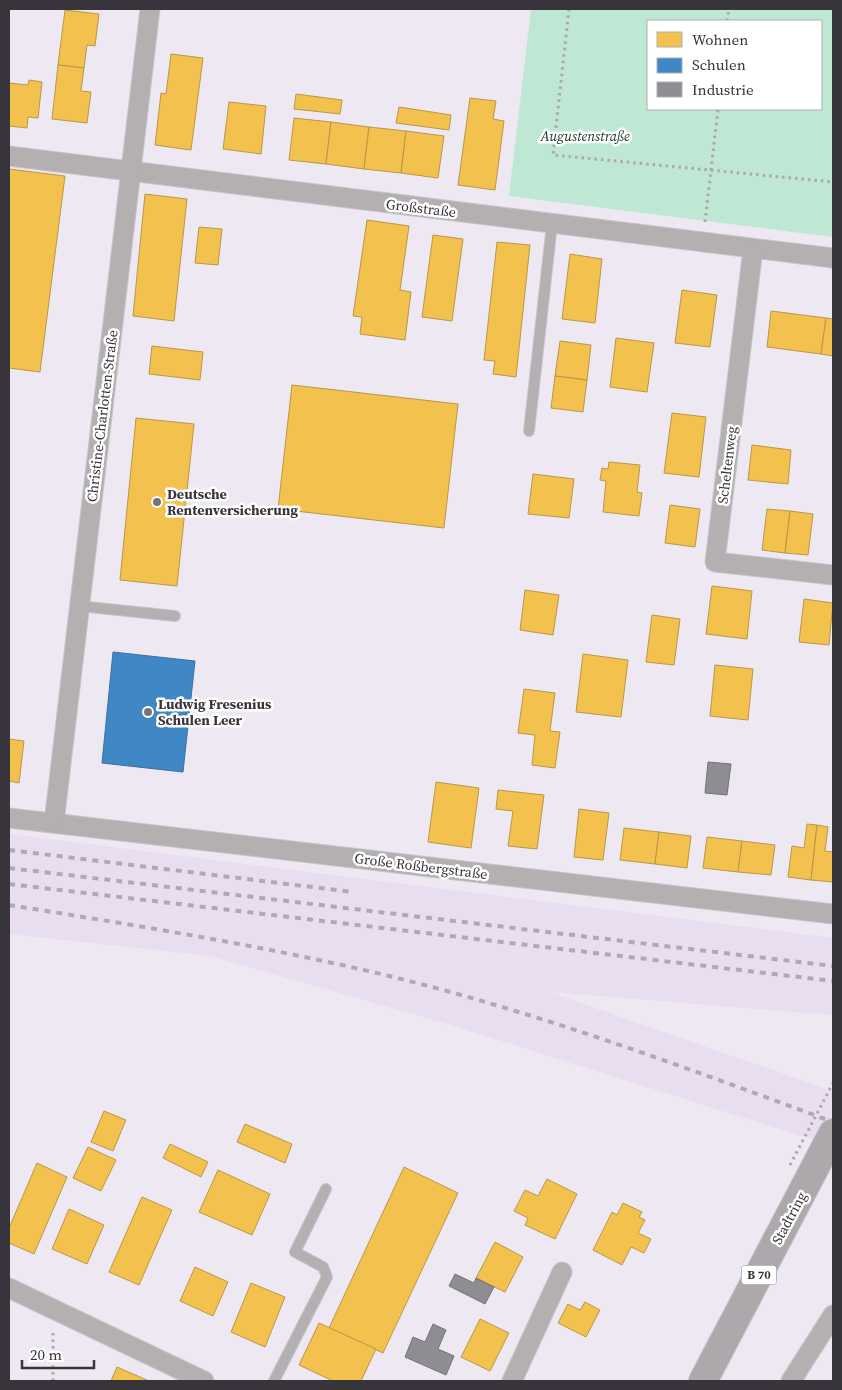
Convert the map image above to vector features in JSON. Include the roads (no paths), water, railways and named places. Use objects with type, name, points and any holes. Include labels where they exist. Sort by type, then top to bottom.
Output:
[{"type":"main road","name":"Stadtring","points":[[703,1381],[802,1167],[833,1133]]},
{"type":"street","name":"Christine-Charlotten-Straße","points":[[54,823],[150,9]]},
{"type":"street","name":"Großstraße","points":[[9,156],[833,258]]},
{"type":"street","name":"Scheltenweg","points":[[753,249],[715,562],[833,575]]},
{"type":"street","name":"Große Roßbergstraße","points":[[9,818],[833,914]]},
{"type":"street","points":[[512,1381],[562,1272]]},
{"type":"street","points":[[9,1288],[204,1381]]},
{"type":"street","points":[[791,1381],[833,1315]]},
{"type":"lane","points":[[529,431],[552,224]]},
{"type":"lane","points":[[79,606],[175,616]]},
{"type":"lane","points":[[274,1381],[327,1278],[323,1267],[295,1252],[326,1189]]},
{"type":"railway","points":[[9,850],[353,892]]},
{"type":"railway","points":[[9,868],[833,966]]},
{"type":"railway","points":[[9,884],[833,981]]},
{"type":"railway","points":[[9,905],[320,960],[424,985],[483,1001],[601,1038],[833,1122]]},
{"type":"place","name":"Deutsche Rentenversicherung","points":[[157,502]]},
{"type":"place","name":"Ludwig Fresenius Schulen Leer","points":[[148,712]]},
{"type":"park label","name":"Augustenstraße","points":[[585,136]]}]
